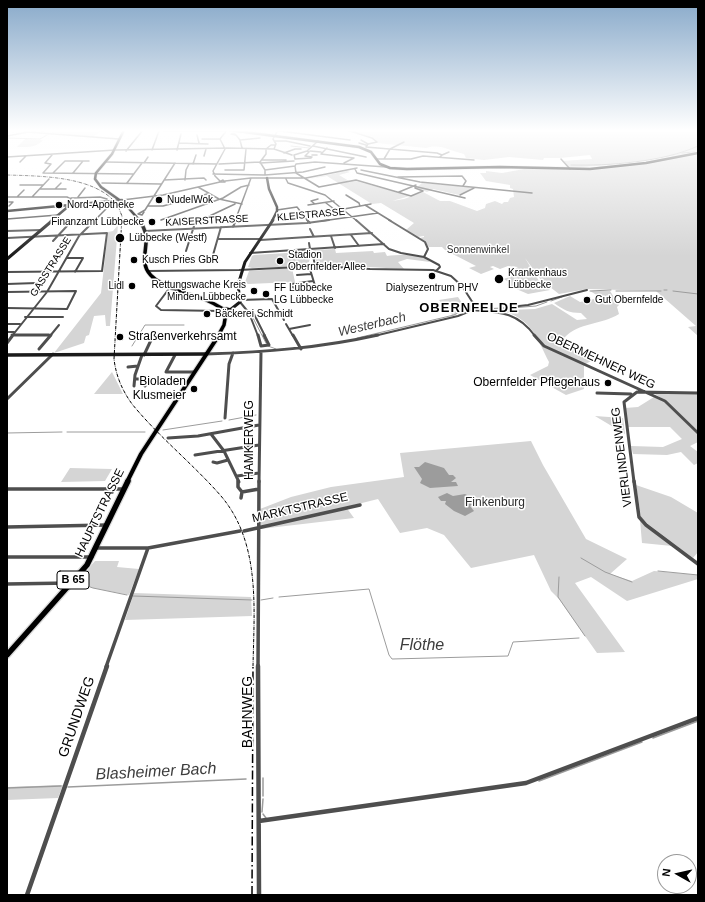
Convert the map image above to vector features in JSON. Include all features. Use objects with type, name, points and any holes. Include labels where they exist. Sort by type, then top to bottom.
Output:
[{"type":"main road","points":[[96,173],[95,179],[98,185],[122,200],[145,231],[148,242],[145,264],[147,271],[151,276],[160,282],[207,299],[223,311],[230,312],[230,310]]},
{"type":"main road","name":"B 65","points":[[194,372],[224,325],[223,311]]},
{"type":"main road","name":"HAUPTSTRASSE","points":[[7,655],[21,641],[92,557],[141,454],[194,372]]},
{"type":"street","points":[[44,172],[43,173],[134,174]]},
{"type":"street","points":[[144,212],[169,172]]},
{"type":"street","points":[[185,180],[186,172]]},
{"type":"street","points":[[214,174],[265,175],[300,172]]},
{"type":"street","points":[[7,197],[100,197],[108,201],[122,200],[198,188],[220,181],[251,178],[303,178],[338,172]]},
{"type":"street","points":[[352,172],[459,195],[465,198]]},
{"type":"street","points":[[370,172],[420,182],[532,193]]},
{"type":"street","points":[[296,173],[319,187],[360,181],[411,196],[423,191],[415,188],[415,186]]},
{"type":"street","points":[[127,183],[134,174]]},
{"type":"street","points":[[214,174],[220,181]]},
{"type":"street","points":[[248,313],[254,314],[269,345],[261,346],[260,338],[243,303],[240,301],[238,285],[242,270],[250,254],[270,225],[277,210],[265,175]]},
{"type":"street","points":[[390,177],[462,176],[466,181],[463,186]]},
{"type":"street","points":[[164,180],[204,178],[206,180]]},
{"type":"street","points":[[233,227],[251,178]]},
{"type":"street","points":[[286,179],[288,183],[322,193],[344,209],[384,244],[397,252],[424,257],[440,266],[434,270]]},
{"type":"street","points":[[32,197],[49,180]]},
{"type":"street","points":[[399,192],[415,186],[420,182]]},
{"type":"street","points":[[102,183],[161,184]]},
{"type":"street","points":[[55,189],[61,184]]},
{"type":"street","points":[[20,185],[43,185]]},
{"type":"street","points":[[161,220],[220,199],[241,186],[249,185]]},
{"type":"street","points":[[78,197],[85,188]]},
{"type":"street","points":[[198,188],[207,194],[220,199],[235,204],[242,204]]},
{"type":"street","points":[[459,195],[474,188]]},
{"type":"street","points":[[40,189],[66,189]]},
{"type":"street","points":[[17,197],[24,190]]},
{"type":"street","points":[[148,206],[163,206],[207,194]]},
{"type":"street","points":[[346,195],[359,202],[360,206]]},
{"type":"street","points":[[8,202],[13,197]]},
{"type":"street","points":[[7,211],[116,200],[117,197]]},
{"type":"street","points":[[7,259],[70,205],[71,198]]},
{"type":"street","points":[[315,204],[311,201],[318,200]]},
{"type":"street","name":"GASSTRASSE","points":[[7,343],[20,324],[47,292],[81,234],[107,208],[108,201]]},
{"type":"street","points":[[308,205],[334,201]]},
{"type":"street","points":[[8,202],[18,202]]},
{"type":"street","points":[[9,206],[13,202]]},
{"type":"street","points":[[325,211],[334,209],[326,203]]},
{"type":"street","points":[[186,251],[195,223],[235,204]]},
{"type":"street","points":[[344,209],[371,204]]},
{"type":"street","points":[[365,206],[425,242],[428,249],[424,257]]},
{"type":"street","points":[[277,210],[297,207],[310,223]]},
{"type":"street","name":"KLEISTRASSE","points":[[270,225],[310,223],[378,214]]},
{"type":"street","points":[[7,219],[58,215]]},
{"type":"street","name":"KAISERSTRASSE","points":[[145,231],[270,225]]},
{"type":"street","points":[[53,241],[67,226]]},
{"type":"street","points":[[213,255],[221,227]]},
{"type":"street","points":[[310,229],[314,237]]},
{"type":"street","points":[[7,231],[41,230]]},
{"type":"street","points":[[7,238],[107,233],[102,271],[7,272]]},
{"type":"street","points":[[218,239],[260,240],[372,234]]},
{"type":"street","points":[[351,235],[360,246]]},
{"type":"street","points":[[331,236],[335,248]]},
{"type":"street","points":[[309,243],[310,250]]},
{"type":"street","points":[[250,254],[384,244]]},
{"type":"street","points":[[305,250],[313,255],[315,266]]},
{"type":"street","points":[[67,258],[83,258],[75,272]]},
{"type":"street","points":[[434,270],[432,265],[436,263]]},
{"type":"street","points":[[7,354],[175,355],[301,349],[343,343],[462,315],[470,310],[472,306],[472,302],[462,286],[451,276],[434,270],[309,266],[242,270],[147,271]]},
{"type":"street","points":[[309,266],[315,288],[295,288],[290,286],[296,282],[313,281]]},
{"type":"street","points":[[297,274],[311,274]]},
{"type":"street","points":[[7,284],[37,283]]},
{"type":"street","points":[[168,290],[156,306],[161,310],[223,311]]},
{"type":"street","points":[[503,313],[510,307],[528,305],[587,290]]},
{"type":"street","points":[[7,292],[76,291],[67,309],[7,308]]},
{"type":"street","points":[[230,310],[240,301],[272,299],[284,320]]},
{"type":"street","name":"OBERMEHNER WEG","points":[[470,310],[503,313],[518,318],[544,346],[665,401],[698,433]]},
{"type":"street","points":[[25,318],[63,317]]},
{"type":"street","points":[[7,324],[20,324]]},
{"type":"street","points":[[286,324],[301,349]]},
{"type":"street","points":[[39,349],[49,335],[59,325]]},
{"type":"street","points":[[289,329],[310,325]]},
{"type":"street","points":[[7,332],[13,334],[49,335]]},
{"type":"street","points":[[134,386],[138,366],[152,338]]},
{"type":"street","name":"HAMKERWEG","points":[[258,529],[261,352]]},
{"type":"street","points":[[225,418],[228,364],[233,353]]},
{"type":"street","points":[[7,399],[53,354]]},
{"type":"street","points":[[175,355],[165,373],[194,372]]},
{"type":"street","points":[[128,367],[138,366]]},
{"type":"street","points":[[135,379],[147,379],[145,386]]},
{"type":"street","name":"VIERLINDENWEG","points":[[597,393],[631,394],[637,392],[698,392]]},
{"type":"street","name":"VIERLINDENWEG","points":[[631,394],[624,402],[639,517],[646,525],[698,564]]},
{"type":"street","points":[[168,438],[211,434],[259,425]]},
{"type":"street","points":[[211,434],[224,451],[237,476],[239,482],[238,487],[242,492],[241,498]]},
{"type":"street","points":[[195,455],[259,445]]},
{"type":"street","points":[[214,462],[217,463],[228,460]]},
{"type":"street","points":[[237,476],[259,473]]},
{"type":"street","points":[[7,489],[124,489]]},
{"type":"street","points":[[242,492],[259,489]]},
{"type":"street","name":"MARKTSTRASSE","points":[[244,531],[360,505]]},
{"type":"street","points":[[7,527],[107,525]]},
{"type":"street","name":"BAHNWEG","points":[[258,529],[259,895]]},
{"type":"street","name":"MARKTSTRASSE","points":[[96,548],[148,548],[240,531]]},
{"type":"street","name":"GRUNDWEG","points":[[27,895],[148,548]]},
{"type":"street","points":[[7,557],[92,557]]},
{"type":"street","points":[[7,584],[70,584]]},
{"type":"street","points":[[259,821],[526,783],[698,718]]},
{"type":"green space","name":"Sonnenwinkel","points":[[342,172],[350,172],[339,175],[349,181],[356,181],[410,196],[392,201],[404,199],[423,192],[440,201],[450,201],[477,211],[485,208],[486,204],[495,201],[502,204],[504,202],[508,202],[510,198],[514,197],[513,189],[510,188],[510,185],[486,181],[480,173],[698,172],[698,336],[688,327],[696,326],[656,291],[587,289],[559,294],[541,280],[525,258],[539,281],[550,290],[528,294],[507,285],[510,282],[503,279],[517,275],[509,272],[518,267],[508,266],[500,269],[493,266],[490,267],[494,269],[481,274],[469,268],[476,266],[442,247],[429,247],[420,238],[424,236],[417,237],[406,230],[414,223],[381,203],[372,204],[327,176],[308,179]]},
{"type":"green space","points":[[422,183],[469,187],[472,189],[459,195],[433,189],[427,192],[416,188]]},
{"type":"green space","points":[[118,225],[110,326],[106,326],[105,315],[94,316],[89,335],[86,336],[84,343],[54,353],[101,293],[108,232],[113,231]]},
{"type":"green space","points":[[335,249],[336,253],[373,251],[374,253],[385,252],[387,256],[416,256],[427,259],[430,262],[407,259],[398,262],[404,269],[317,264],[313,250]]},
{"type":"green space","name":"Stadion Obernfelder Allee","points":[[303,252],[310,258],[309,262],[303,266],[248,267],[252,256],[254,255]]},
{"type":"green space","points":[[292,268],[295,282],[248,284],[245,282],[249,271]]},
{"type":"green space","points":[[590,291],[610,291],[619,305],[617,307],[619,314],[612,318],[576,329],[564,338],[591,361],[584,365],[584,389],[566,395],[530,375],[548,366],[549,362],[537,338],[528,326],[522,320],[506,312],[509,310],[535,309],[552,304],[577,320],[587,319],[581,313],[567,311],[554,303],[570,296],[580,302],[594,299],[598,303],[606,300]]},
{"type":"green space","points":[[458,297],[462,303],[471,304],[468,308],[453,316],[439,300]]},
{"type":"green space","points":[[112,372],[123,394],[94,394]]},
{"type":"green space","points":[[653,393],[698,394],[698,431],[666,401]]},
{"type":"green space","points":[[654,397],[664,401],[698,435],[698,442],[690,446],[698,452],[698,463],[694,465],[681,452],[667,455],[633,454],[631,446],[663,447],[682,439],[670,427],[628,427],[625,408],[638,407]]},
{"type":"green space","points":[[595,416],[623,418],[625,434]]},
{"type":"green space","name":"Finkenburg","points":[[531,441],[543,465],[586,539],[627,559],[610,574],[632,581],[654,571],[698,575],[698,579],[627,601],[591,577],[575,583],[625,652],[597,653],[559,599],[551,591],[534,555],[471,568],[444,535],[427,528],[400,533],[378,499],[346,507],[354,518],[260,529],[260,509],[291,497],[331,487],[404,477],[400,453]]},
{"type":"green space","points":[[70,468],[112,469],[105,481],[61,482]]},
{"type":"green space","points":[[636,485],[671,497],[698,513],[698,552],[693,558],[641,517]]},
{"type":"green space","points":[[640,520],[672,546],[642,543]]},
{"type":"green space","points":[[95,561],[119,561],[117,567],[139,569],[129,595],[93,588],[76,582]]},
{"type":"green space","points":[[134,593],[251,597],[252,616],[125,620]]},
{"type":"green space","points":[[63,785],[58,798],[7,800],[7,787]]},
{"type":"shaded area","points":[[425,462],[444,468],[449,475],[453,475],[456,478],[451,482],[456,482],[458,486],[430,488],[420,483],[422,479],[414,467],[419,467]]},
{"type":"shaded area","points":[[447,493],[453,496],[467,495],[465,497],[466,501],[471,500],[474,503],[470,506],[474,511],[465,516],[454,511],[445,504],[446,501],[441,501],[438,497]]},
{"type":"waterway","name":"Westerbach","points":[[590,291],[611,290]]},
{"type":"waterway","name":"Westerbach","points":[[616,291],[661,291]]},
{"type":"waterway","name":"Westerbach","points":[[673,291],[698,294]]},
{"type":"waterway","name":"Westerbach","points":[[551,301],[562,297]]},
{"type":"waterway","name":"Westerbach","points":[[511,308],[536,306],[547,302]]},
{"type":"waterway","name":"Westerbach","points":[[357,338],[454,315],[467,308]]},
{"type":"waterway","name":"Westerbach","points":[[479,309],[504,308]]},
{"type":"waterway","name":"Westerbach","points":[[251,314],[267,345]]},
{"type":"waterway","name":"Westerbach","points":[[132,346],[145,325],[184,325]]},
{"type":"waterway","name":"Westerbach","points":[[268,346],[276,349]]},
{"type":"waterway","points":[[229,420],[256,415]]},
{"type":"waterway","points":[[163,430],[222,421]]},
{"type":"waterway","points":[[7,433],[62,432]]},
{"type":"waterway","points":[[67,432],[145,432]]},
{"type":"waterway","name":"Flöthe","points":[[581,558],[605,572],[632,582]]},
{"type":"waterway","name":"Flöthe","points":[[658,571],[698,575]]},
{"type":"waterway","name":"Flöthe","points":[[559,577],[558,597],[585,636]]},
{"type":"waterway","name":"Flöthe","points":[[76,582],[93,588],[127,595]]},
{"type":"waterway","name":"Flöthe","points":[[279,597],[369,589],[389,655],[392,659],[508,656],[513,642],[579,638]]},
{"type":"waterway","name":"Flöthe","points":[[133,596],[252,600]]},
{"type":"waterway","name":"Flöthe","points":[[261,600],[273,598]]},
{"type":"waterway","name":"Blasheimer Bach","points":[[653,738],[698,721]]},
{"type":"waterway","name":"Blasheimer Bach","points":[[539,781],[642,742]]},
{"type":"waterway","name":"Blasheimer Bach","points":[[263,778],[263,796]]},
{"type":"waterway","name":"Blasheimer Bach","points":[[68,787],[246,779]]},
{"type":"waterway","name":"Blasheimer Bach","points":[[7,788],[61,786]]},
{"type":"waterway","name":"Blasheimer Bach","points":[[262,812],[263,799]]},
{"type":"waterway","name":"Blasheimer Bach","points":[[263,814],[266,818]]},
{"type":"railway","points":[[7,175],[50,177],[79,182],[105,193],[115,202],[118,207],[122,216],[114,359],[118,377],[125,393],[142,416],[210,484],[234,514],[243,534],[249,555],[252,577],[254,600],[253,667]]},
{"type":"railway","points":[[252,895],[253,666]]},
{"type":"place","name":"NudelWok","points":[[159,200]]},
{"type":"place","name":"Nord-Apotheke","points":[[59,205]]},
{"type":"place","name":"Finanzamt Lübbecke","points":[[152,222]]},
{"type":"place","name":"Lübbecke (Westf)","points":[[120,238]]},
{"type":"place","name":"Kusch Pries GbR","points":[[134,260]]},
{"type":"place","name":"Stadion Obernfelder Allee","points":[[280,261]]},
{"type":"place","name":"Dialysezentrum PHV","points":[[432,276]]},
{"type":"place","name":"Krankenhaus Lübbecke","points":[[499,279]]},
{"type":"place","name":"Lidl","points":[[132,286]]},
{"type":"place","name":"Rettungswache Kreis Minden Lübbecke","points":[[254,291]]},
{"type":"place","name":"FF Lübbecke LG Lübbecke","points":[[266,294]]},
{"type":"place","name":"Gut Obernfelde","points":[[587,300]]},
{"type":"place","name":"Bäckerei Schmidt","points":[[207,314]]},
{"type":"place","name":"Straßenverkehrsamt","points":[[120,337]]},
{"type":"place","name":"Obernfelder Pflegehaus","points":[[608,383]]},
{"type":"place","name":"Bioladen Klusmeier","points":[[194,389]]},
{"type":"district","name":"OBERNFELDE","points":[[469,308]]}]
